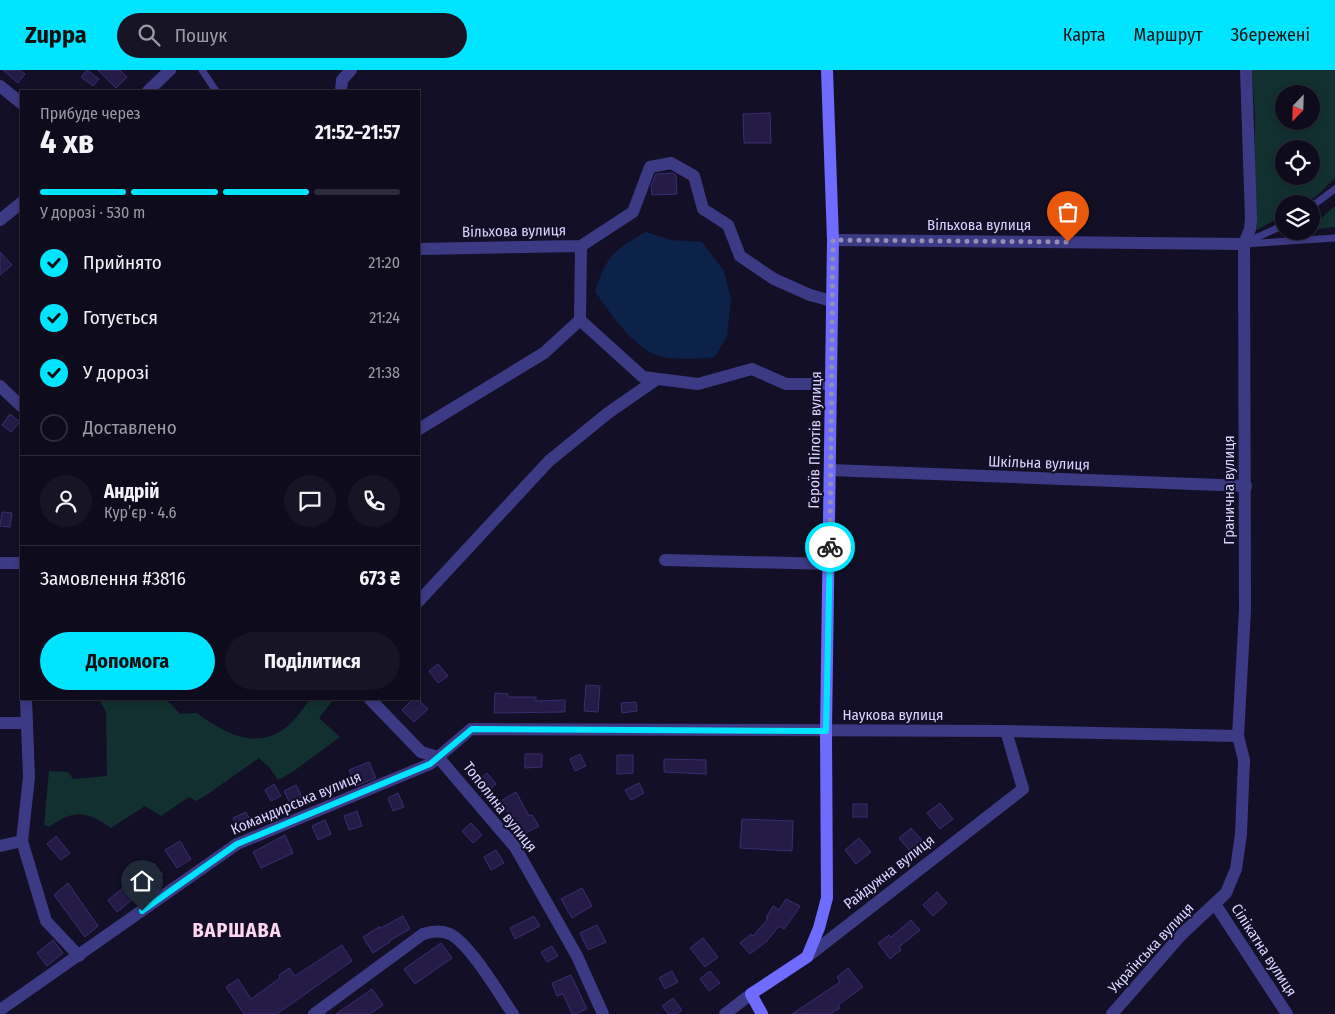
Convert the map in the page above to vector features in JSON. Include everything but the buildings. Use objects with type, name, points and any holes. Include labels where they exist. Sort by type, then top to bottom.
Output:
[{"type":"street","points":[[149,90],[170,70]]},
{"type":"street","name":"Героїв Пілотів вулиця","points":[[807,957],[819,928],[827,898],[826,731],[830,564],[833,240],[827,70]]},
{"type":"street","name":"Гранична вулиця","points":[[1214,904],[1226,893],[1236,869],[1241,834],[1244,760],[1238,736],[1245,610],[1244,244],[1250,229],[1251,220],[1246,70]]},
{"type":"street","points":[[0,86],[20,102]]},
{"type":"street","name":"Вільхова вулиця","points":[[420,249],[581,246],[633,212],[650,167],[671,163],[694,176],[702,208],[728,224],[740,256],[774,279],[832,301]]},
{"type":"street","points":[[0,220],[20,204]]},
{"type":"street","name":"Вільхова вулиця","points":[[833,240],[1244,244]]},
{"type":"street","points":[[420,428],[544,353],[580,320],[581,246]]},
{"type":"street","points":[[580,320],[642,377],[698,384],[752,369],[786,384],[832,384]]},
{"type":"street","points":[[420,600],[549,461],[608,413],[657,379]]},
{"type":"street","points":[[0,386],[20,405]]},
{"type":"street","name":"Шкільна вулиця","points":[[830,470],[1048,480],[1246,486]]},
{"type":"street","points":[[665,560],[830,564]]},
{"type":"street","points":[[0,563],[20,563]]},
{"type":"street","points":[[26,700],[29,777],[22,841],[46,921],[79,956]]},
{"type":"street","name":"Тополина вулиця","points":[[371,700],[421,752],[438,757],[515,847],[577,956],[603,1014]]},
{"type":"street","points":[[0,723],[27,722]]},
{"type":"street","name":"Наукова вулиця","points":[[438,757],[472,729],[1006,731],[1238,736]]},
{"type":"street","name":"Райдужна вулиця","points":[[725,1014],[751,994],[807,957],[1023,789],[1006,731]]},
{"type":"street","name":"Командирська вулиця","points":[[0,1010],[237,844],[430,764],[438,757]]},
{"type":"street","points":[[0,846],[22,841]]},
{"type":"street","name":"Українська вулиця","points":[[1112,1014],[1182,934],[1214,904]]},
{"type":"street","name":"Сілікатна вулиця","points":[[1214,904],[1287,1014]]},
{"type":"street","points":[[314,1014],[423,934],[436,930],[450,934],[465,947],[506,1012]]},
{"type":"street","points":[[751,994],[762,1014]]},
{"type":"lane","points":[[202,70],[215,90]]},
{"type":"lane","points":[[1320,200],[1335,189]]},
{"type":"lane","points":[[1244,244],[1275,229]]},
{"type":"lane","points":[[1244,244],[1335,238]]},
{"type":"green space","points":[[1252,70],[1335,70],[1335,178],[1318,195],[1275,195],[1275,220],[1253,232],[1255,119]]},
{"type":"green space","points":[[1335,206],[1335,227],[1320,229],[1320,219]]},
{"type":"green space","points":[[100,700],[167,700],[180,714],[197,713],[219,728],[243,737],[255,739],[279,732],[294,720],[309,700],[333,700],[319,718],[340,737],[291,773],[278,780],[269,767],[259,758],[205,796],[196,801],[189,797],[161,816],[145,806],[111,828],[94,818],[80,814],[66,817],[49,827],[44,825],[49,771],[68,772],[73,779],[107,776],[106,712]]},
{"type":"water","points":[[646,232],[671,240],[702,242],[724,271],[731,299],[727,336],[715,357],[679,359],[653,354],[625,331],[595,291],[603,270],[613,255],[626,244]]},
{"type":"way so far","points":[[830,547],[833,240],[1068,242]]},
{"type":"district","name":"ВАРШАВА","points":[[237,930]]},
{"type":"route","points":[[142,911],[237,844],[430,764],[472,729],[826,731],[830,547]]}]
